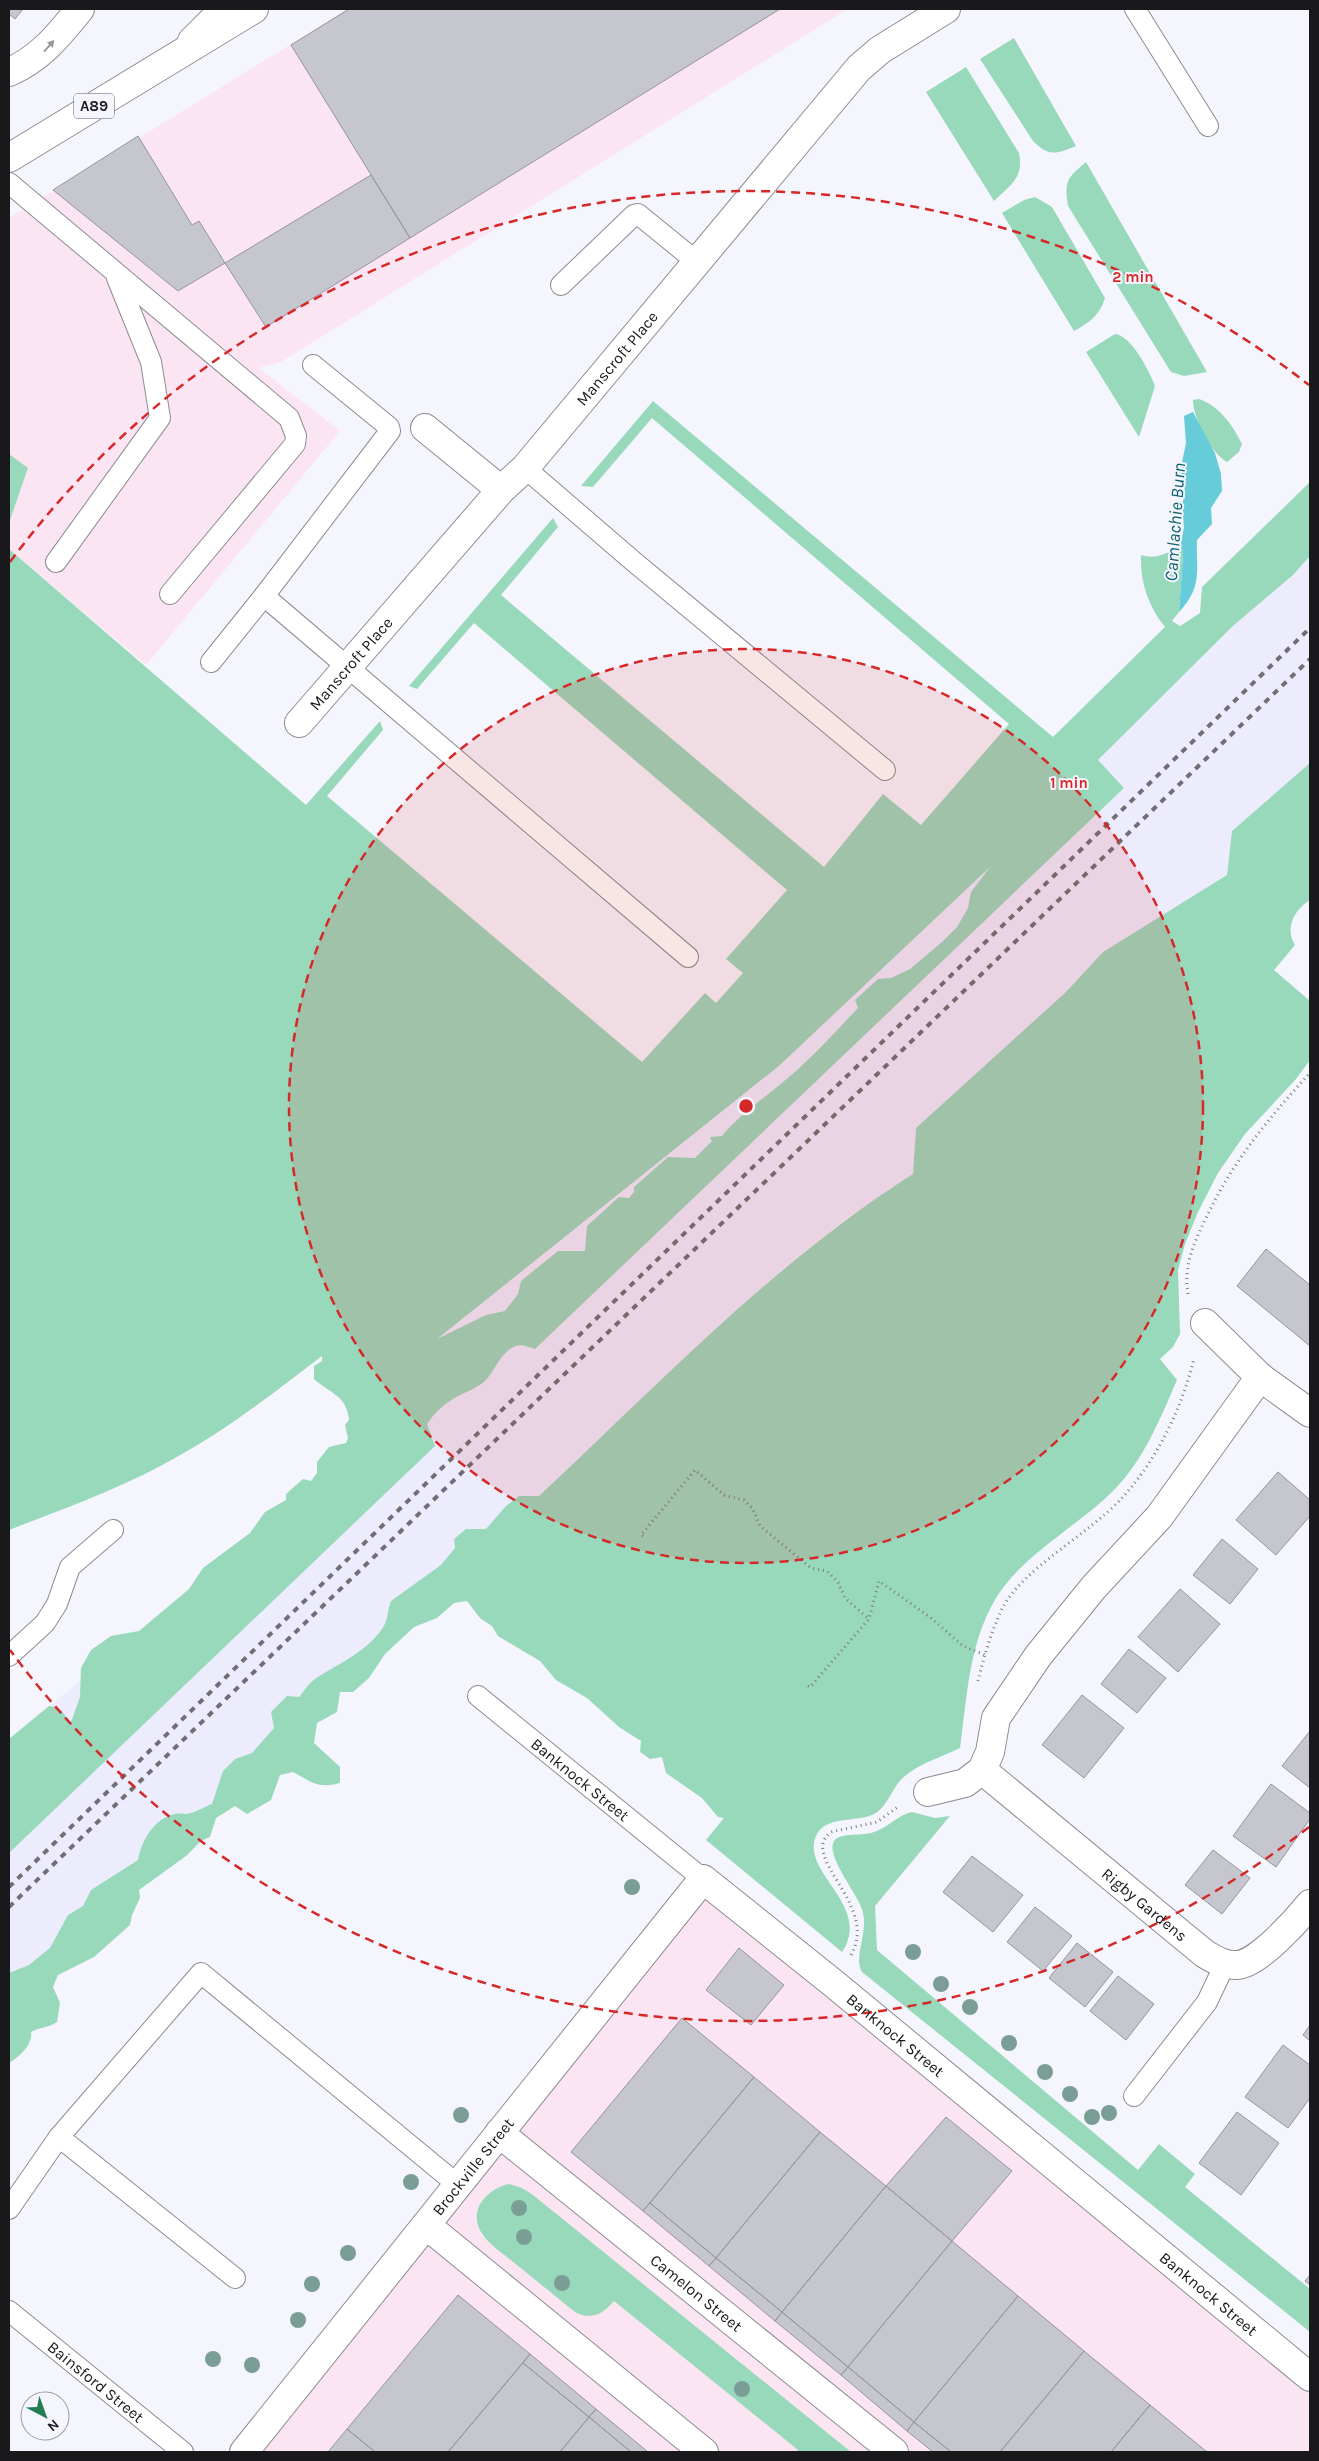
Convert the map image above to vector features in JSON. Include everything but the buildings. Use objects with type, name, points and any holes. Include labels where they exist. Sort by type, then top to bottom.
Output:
[{"type":"street","points":[[9,72],[22,67],[43,53],[80,9]]},
{"type":"street","points":[[180,53],[224,9]]},
{"type":"street","name":"A89","points":[[9,158],[254,9]]},
{"type":"street","name":"Manscroft Place","points":[[299,724],[501,490],[525,468],[859,68],[887,45],[946,9]]},
{"type":"street","points":[[425,428],[501,490]]},
{"type":"street","points":[[1205,1323],[1260,1377],[1310,1413]]},
{"type":"street","points":[[928,1792],[966,1783],[982,1770],[990,1752],[996,1718],[1062,1624],[1159,1517],[1260,1377]]},
{"type":"street","name":"Rigby Gardens","points":[[982,1770],[1205,1954],[1225,1964]]},
{"type":"street","name":"Banknock Street","points":[[702,1879],[833,1983],[1310,2377]]},
{"type":"street","name":"Brockville Street","points":[[244,2452],[702,1879]]},
{"type":"street","points":[[1225,1964],[1239,1966],[1254,1957],[1276,1941],[1310,1904]]},
{"type":"street","name":"Camelon Street","points":[[500,2133],[894,2452]]},
{"type":"street","points":[[426,2225],[704,2452]]},
{"type":"lane","points":[[1135,9],[1208,126]]},
{"type":"lane","points":[[9,184],[289,418],[296,436],[295,444],[170,594]]},
{"type":"lane","points":[[561,285],[634,215],[638,214],[697,262]]},
{"type":"lane","points":[[56,562],[160,418],[152,362],[116,274]]},
{"type":"lane","points":[[212,662],[390,431],[389,427],[313,364]]},
{"type":"lane","points":[[525,468],[633,561],[886,770]]},
{"type":"lane","points":[[264,596],[688,957]]},
{"type":"lane","points":[[9,1656],[45,1623],[57,1604],[70,1567],[113,1530]]},
{"type":"lane","name":"Banknock Street","points":[[478,1696],[702,1879]]},
{"type":"lane","points":[[1134,2096],[1207,2002],[1225,1964]]},
{"type":"lane","points":[[9,2209],[59,2137],[201,1973],[458,2185]]},
{"type":"lane","points":[[59,2137],[235,2278]]},
{"type":"lane","name":"Bainsford Street","points":[[9,2311],[183,2452]]},
{"type":"path","points":[[996,1718],[976,1690],[985,1655],[1002,1608],[1018,1588],[1120,1500],[1153,1457],[1167,1431],[1188,1382],[1205,1323],[1188,1296],[1185,1279],[1192,1246],[1222,1183],[1233,1166],[1276,1110],[1310,1073]]},
{"type":"path","points":[[643,1536],[641,1535],[696,1470],[724,1495],[744,1500],[753,1509],[760,1526],[811,1568],[827,1571],[838,1582],[845,1598],[869,1619]]},
{"type":"path","points":[[808,1686],[810,1687],[869,1619],[879,1581],[931,1618],[963,1646],[985,1655]]},
{"type":"path","points":[[833,1983],[853,1952],[857,1933],[856,1917],[850,1901],[822,1854],[824,1837],[839,1829],[864,1826],[877,1822],[907,1800],[928,1792]]},
{"type":"shaded area","points":[[348,9],[848,9],[281,362],[259,368],[340,431],[146,665],[9,549],[9,523],[28,468],[9,454],[9,218]]},
{"type":"shaded area","points":[[1310,551],[1310,763],[1232,831],[1227,875],[1103,952],[1066,992],[916,1128],[913,1174],[847,1218],[783,1268],[539,1496],[38,1972],[42,2024],[9,2049],[9,1739],[398,1422],[434,1341],[780,1065],[993,864]]},
{"type":"shaded area","points":[[702,1880],[1310,2378],[1310,2452],[244,2452]]},
{"type":"green space","points":[[1014,38],[1076,146],[1063,151],[1048,152],[1033,141],[980,59]]},
{"type":"green space","points":[[966,67],[1019,153],[1020,169],[1018,175],[1011,185],[994,201],[926,92]]},
{"type":"green space","points":[[1086,162],[1207,372],[1184,376],[1171,372],[1068,206],[1066,191],[1068,181]]},
{"type":"green space","points":[[1035,197],[1052,207],[1105,298],[1093,318],[1074,331],[1002,213],[1024,200]]},
{"type":"green space","points":[[1115,334],[1121,336],[1133,347],[1149,372],[1155,386],[1139,437],[1086,352]]},
{"type":"green space","points":[[1199,399],[1213,406],[1225,417],[1242,444],[1239,452],[1227,462],[1209,443],[1196,416],[1193,400]]},
{"type":"green space","points":[[653,401],[1053,737],[1165,627],[1154,611],[1146,593],[1142,575],[1141,555],[1152,557],[1163,555],[1181,543],[1183,554],[1179,612],[1172,621],[1180,626],[1200,613],[1202,587],[1310,482],[1310,556],[1293,575],[1234,625],[1098,760],[1124,788],[535,1349],[521,1345],[506,1352],[485,1381],[441,1408],[427,1424],[435,1446],[9,1853],[9,1739],[49,1706],[57,1708],[62,1712],[70,1725],[80,1697],[81,1668],[91,1650],[111,1636],[139,1631],[189,1589],[203,1568],[250,1533],[265,1512],[286,1500],[286,1494],[303,1479],[311,1481],[317,1473],[317,1462],[329,1447],[346,1443],[348,1438],[345,1425],[349,1420],[348,1412],[341,1400],[314,1379],[314,1366],[322,1361],[322,1356],[236,1420],[161,1466],[97,1495],[9,1530],[9,549],[306,805],[380,721],[383,730],[327,796],[642,1062],[705,993],[716,1003],[743,973],[726,959],[787,890],[474,623],[417,689],[409,686],[553,518],[558,527],[501,595],[824,867],[883,794],[921,825],[1009,724],[652,418],[593,487],[581,486]],"holes":[[[990,867],[971,892],[968,908],[957,927],[942,942],[910,969],[891,978],[878,979],[855,1000],[858,1008],[816,1052],[745,1113],[722,1136],[710,1137],[712,1141],[695,1158],[668,1157],[634,1187],[634,1192],[629,1198],[619,1197],[587,1226],[585,1251],[558,1251],[521,1281],[518,1294],[505,1311],[486,1315],[437,1339],[780,1065]]]},
{"type":"green space","points":[[9,454],[28,468],[9,523]]},
{"type":"green space","points":[[1310,763],[1310,900],[1300,908],[1291,926],[1292,939],[1295,945],[1274,970],[1310,1001],[1310,1060],[1296,1079],[1245,1134],[1218,1173],[1198,1212],[1185,1244],[1178,1270],[1180,1334],[1173,1347],[1160,1359],[1177,1380],[1142,1453],[1134,1466],[1113,1491],[1020,1568],[996,1598],[987,1615],[980,1633],[967,1690],[960,1748],[911,1771],[901,1780],[883,1806],[874,1814],[826,1825],[820,1829],[816,1836],[814,1850],[818,1863],[843,1904],[849,1919],[849,1935],[842,1952],[706,1840],[724,1818],[718,1817],[702,1798],[666,1773],[662,1757],[650,1759],[640,1752],[641,1741],[619,1727],[587,1698],[556,1680],[540,1661],[498,1636],[492,1626],[480,1618],[467,1601],[454,1603],[437,1618],[414,1627],[385,1654],[369,1678],[353,1692],[340,1692],[337,1712],[317,1723],[314,1743],[340,1767],[340,1783],[332,1785],[315,1784],[293,1772],[280,1775],[271,1800],[247,1814],[235,1806],[216,1818],[210,1837],[201,1841],[186,1856],[139,1890],[140,1898],[132,1915],[130,1925],[94,1957],[58,1975],[53,1987],[60,2003],[57,2022],[31,2032],[28,2046],[9,2063],[9,1973],[29,1965],[50,1948],[68,1915],[83,1906],[91,1890],[138,1860],[145,1839],[161,1820],[168,1816],[196,1811],[212,1804],[223,1771],[235,1759],[252,1753],[274,1728],[271,1712],[287,1696],[299,1697],[313,1681],[363,1649],[372,1641],[385,1624],[391,1601],[441,1565],[455,1548],[454,1539],[466,1529],[486,1529],[506,1506],[519,1496],[539,1496],[673,1368],[765,1285],[862,1209],[913,1174],[916,1128],[1066,992],[1103,952],[1227,875],[1232,831]]},
{"type":"green space","points":[[912,1812],[935,1818],[950,1816],[875,1906],[877,1950],[1138,2170],[1159,2144],[1195,2174],[1185,2187],[1310,2289],[1310,2332],[862,1972],[859,1960],[864,1929],[863,1913],[837,1862],[833,1852],[833,1844],[841,1836],[867,1834],[877,1831]]},
{"type":"green space","points":[[509,2184],[522,2188],[533,2195],[851,2452],[796,2452],[798,2450],[614,2301],[602,2312],[592,2316],[581,2315],[575,2312],[493,2246],[478,2226],[478,2210],[486,2196]]},
{"type":"water","points":[[1193,412],[1215,453],[1221,474],[1222,491],[1211,508],[1212,524],[1197,540],[1197,578],[1195,586],[1187,603],[1179,612],[1183,554],[1181,543],[1184,527],[1182,505],[1185,491],[1180,472],[1186,443],[1184,416]]},
{"type":"railway","points":[[9,1887],[1310,628]]},
{"type":"railway","points":[[9,1907],[1310,659]]},
{"type":"water label","name":"Camlachie Burn","points":[[1175,522]]}]
